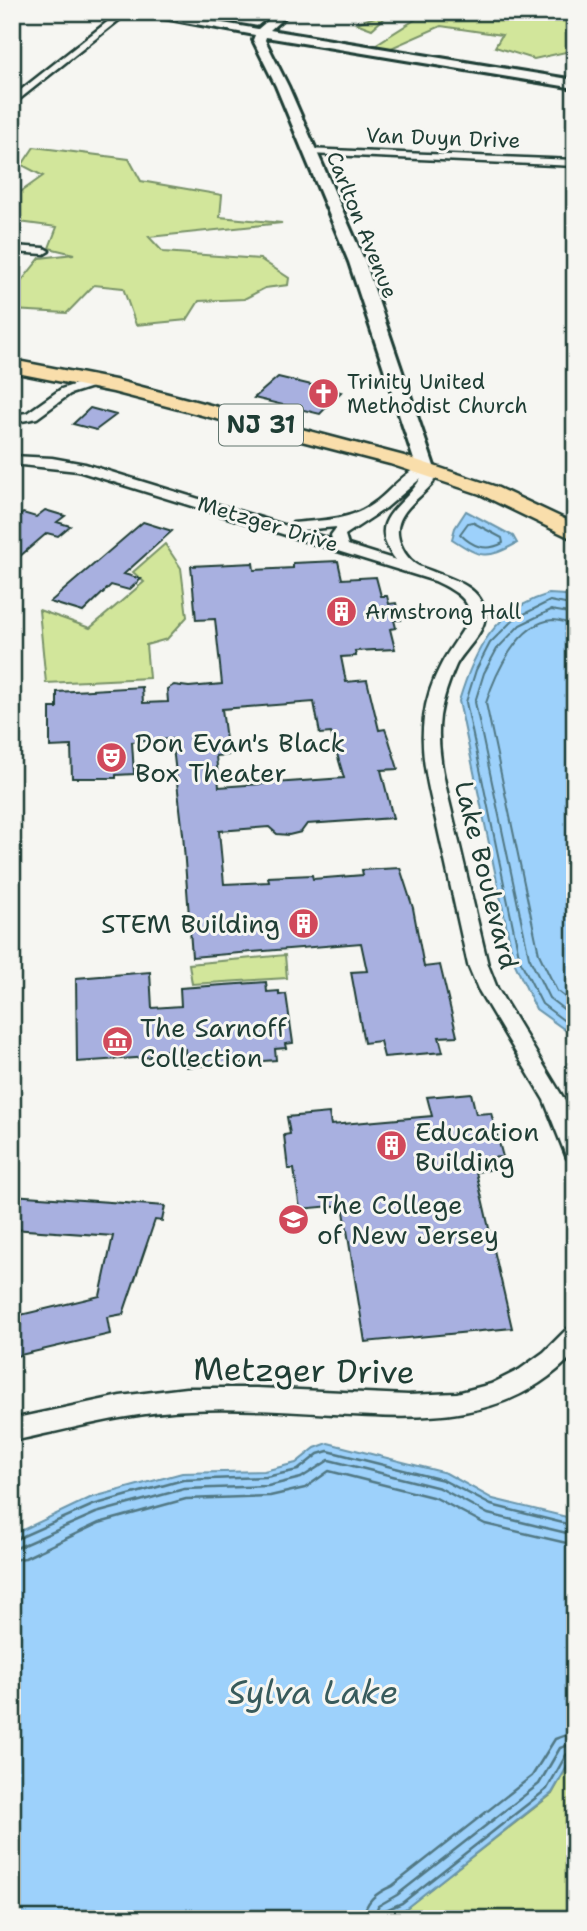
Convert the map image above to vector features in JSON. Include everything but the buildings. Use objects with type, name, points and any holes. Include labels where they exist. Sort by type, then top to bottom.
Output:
[{"type":"main road","name":"NJ 31","points":[[12,366],[94,382],[426,469],[506,498],[575,533]]},
{"type":"street","points":[[12,102],[125,12]]},
{"type":"street","points":[[135,12],[575,84]]},
{"type":"street","points":[[261,33],[285,12]]},
{"type":"street","name":"Carlton Avenue","points":[[261,33],[259,40],[282,86],[368,291],[426,469]]},
{"type":"street","name":"Van Duyn Drive","points":[[309,151],[575,163]]},
{"type":"street","points":[[12,249],[44,251]]},
{"type":"street","points":[[57,397],[66,384],[65,375]]},
{"type":"street","points":[[12,419],[30,418],[57,397],[77,386],[94,382]]},
{"type":"street","name":"Metzger Drive","points":[[12,460],[52,462],[80,467],[452,583],[471,598],[477,616],[476,624],[465,640]]},
{"type":"street","points":[[341,547],[338,535],[354,520],[375,510],[411,478],[426,469]]},
{"type":"street","points":[[412,569],[398,555],[390,537],[393,517],[426,482],[426,469]]},
{"type":"street","points":[[277,527],[354,520]]},
{"type":"street","points":[[357,552],[382,544],[390,537]]},
{"type":"street","name":"Lake Boulevard","points":[[465,640],[446,671],[437,693],[430,729],[431,757],[470,941],[488,989],[559,1110],[575,1152]]},
{"type":"street","name":"Metzger Drive","points":[[12,1430],[141,1404],[182,1399],[246,1398],[406,1406],[466,1403],[503,1390],[537,1372],[558,1356],[575,1336]]},
{"type":"green space","points":[[361,12],[575,12],[575,50],[534,59],[495,47],[502,35],[441,26],[389,49],[375,45],[419,17],[390,13],[372,29],[356,23],[381,15]]},
{"type":"green space","points":[[34,147],[129,159],[141,181],[222,195],[220,217],[282,223],[149,237],[163,252],[260,259],[289,278],[288,285],[265,288],[244,299],[199,301],[187,320],[136,325],[123,288],[94,285],[67,313],[12,310],[12,293],[40,258],[74,254],[49,248],[57,227],[12,221],[12,198],[43,176],[22,165]]},
{"type":"green space","points":[[165,544],[181,568],[187,617],[167,639],[146,645],[149,678],[46,683],[39,610],[90,628],[144,582],[133,572]]},
{"type":"green space","points":[[285,955],[287,978],[192,984],[189,964]]},
{"type":"green space","points":[[575,1753],[575,1919],[382,1919],[405,1909],[552,1794]]},
{"type":"water","points":[[466,511],[513,536],[517,543],[498,552],[484,554],[452,539],[455,528]]},
{"type":"water","points":[[549,594],[565,595],[575,603],[575,1037],[536,1009],[514,962],[459,701],[472,665],[489,635],[514,610]]},
{"type":"water","name":"Sylva Lake","points":[[328,1443],[446,1473],[493,1499],[575,1519],[575,1753],[552,1793],[405,1909],[382,1919],[12,1919],[12,1535],[90,1498],[182,1473],[264,1471],[296,1463],[315,1448]]},
{"type":"place","name":"Trinity United Methodist Church","points":[[324,394]]},
{"type":"place","name":"Armstrong Hall","points":[[342,612]]},
{"type":"place","name":"Don Evan's Black Box Theater","points":[[112,757]]},
{"type":"place","name":"STEM Building","points":[[303,923]]},
{"type":"place","name":"The Sarnoff Collection","points":[[117,1042]]},
{"type":"place","name":"Education Building","points":[[392,1146]]},
{"type":"place","name":"The College of New Jersey","points":[[294,1219]]}]
